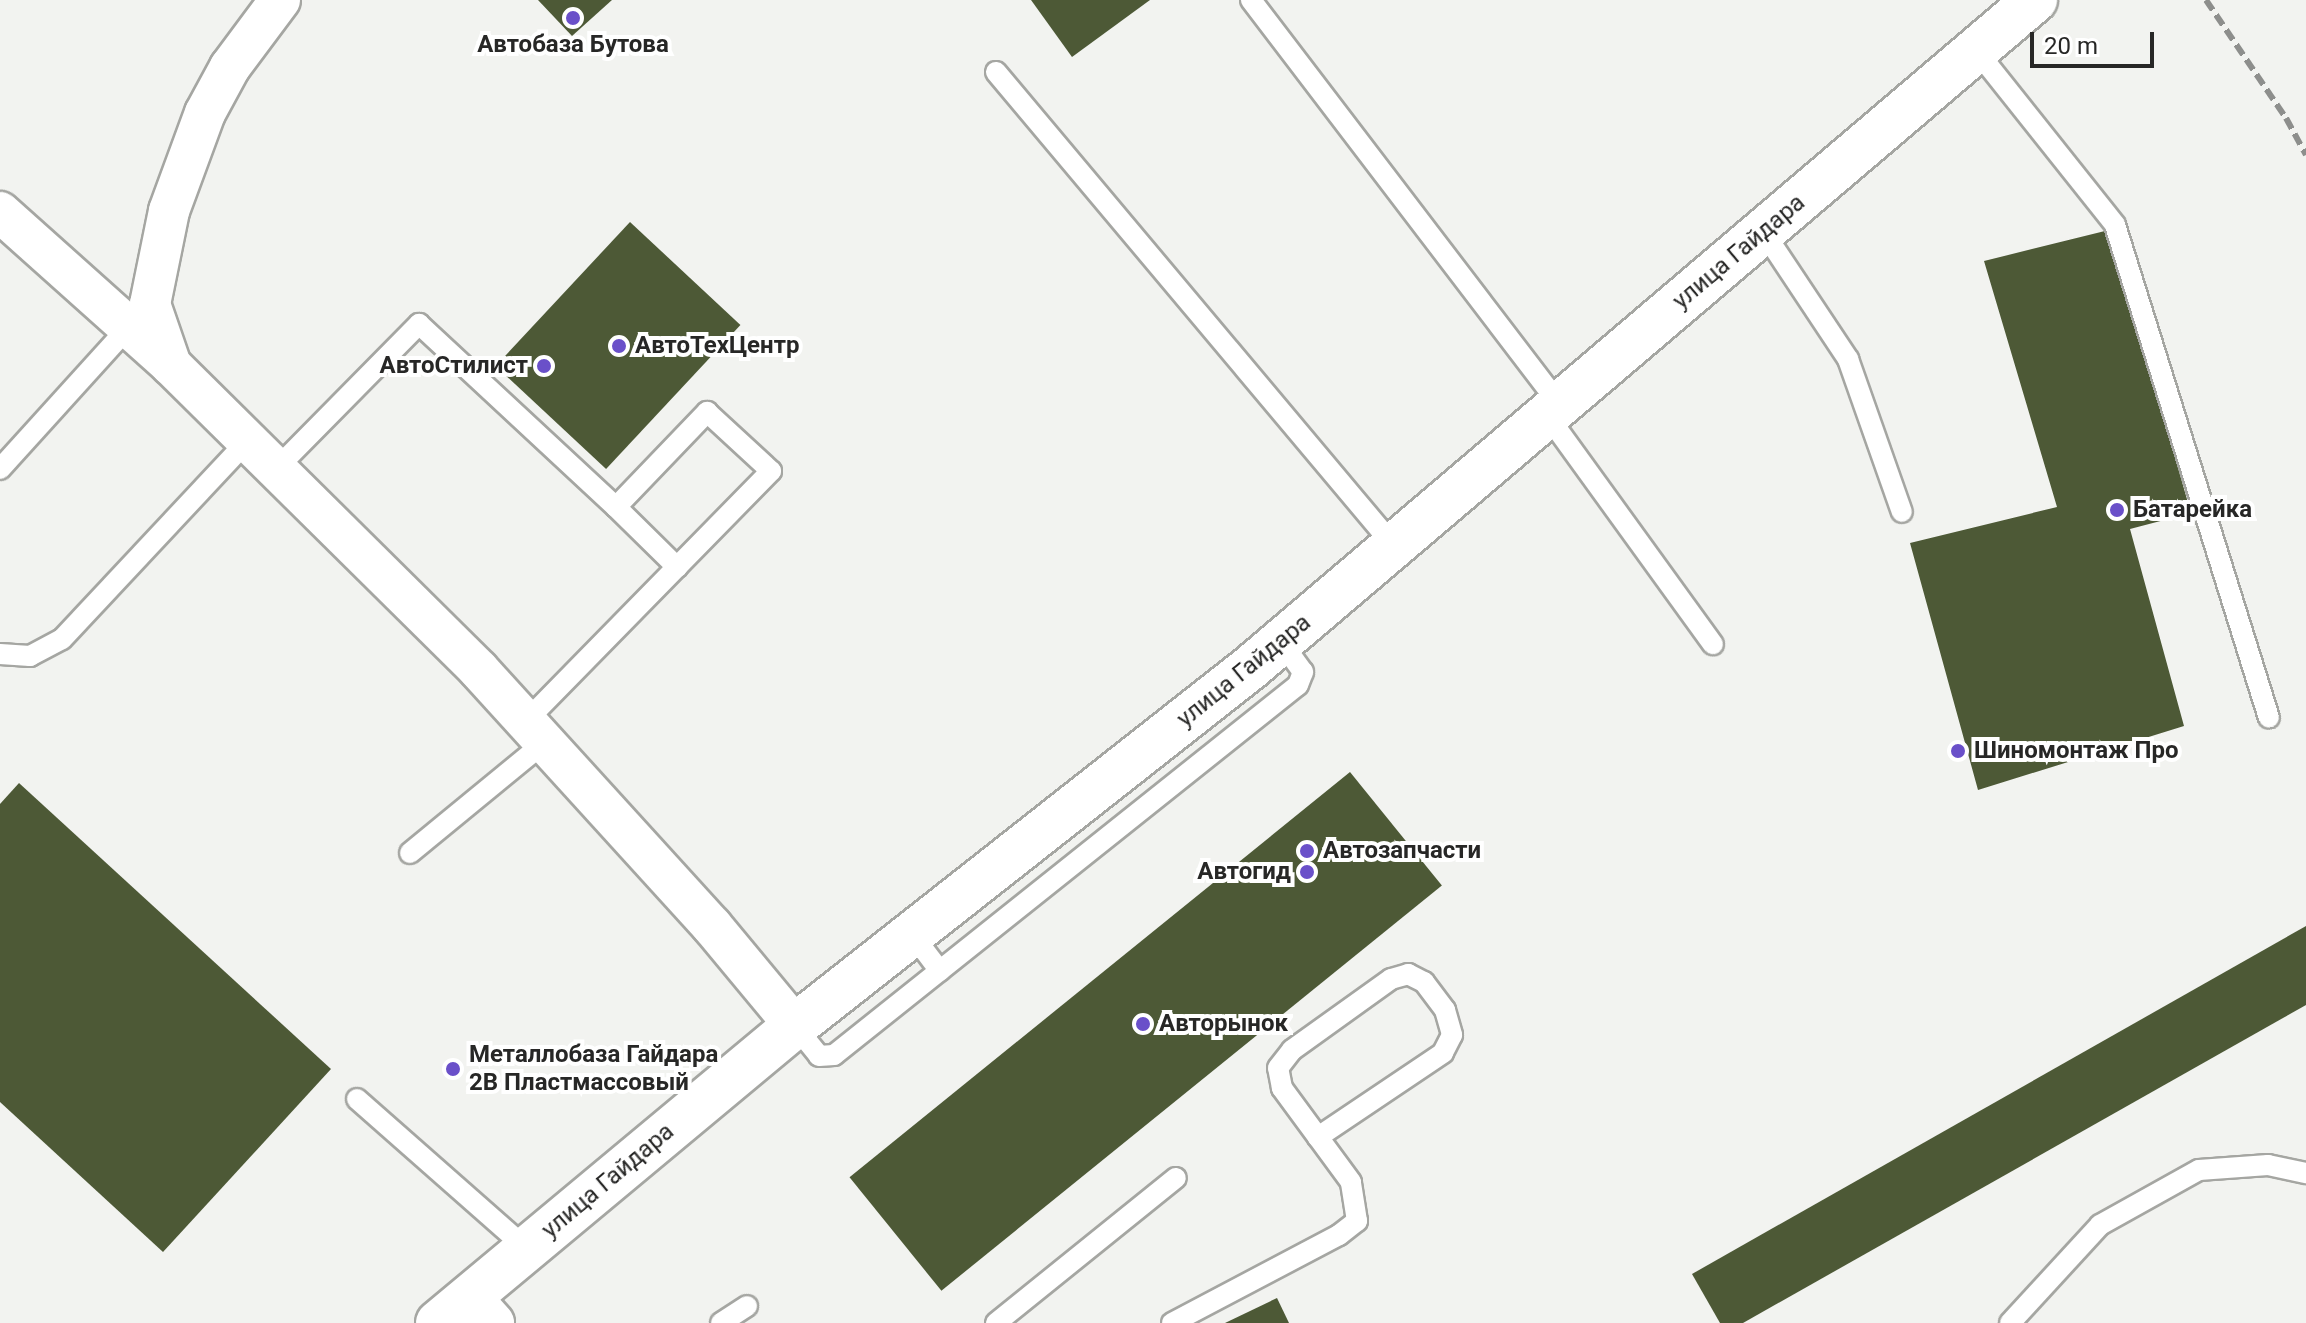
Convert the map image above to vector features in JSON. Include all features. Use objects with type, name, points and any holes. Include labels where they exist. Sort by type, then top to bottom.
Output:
[{"type":"main road","name":"улица Гайдара","points":[[467,1314],[527,1249],[795,1026],[912,934],[1050,854],[1176,755],[1281,642],[2035,0]]},
{"type":"street","points":[[171,365],[150,304],[169,211],[205,113],[230,67],[280,0]]},
{"type":"street","points":[[0,212],[171,365],[479,670],[712,926],[795,1026]]},
{"type":"lane","points":[[1251,0],[1554,410],[1713,644]]},
{"type":"lane","points":[[1976,50],[2115,225],[2269,718]]},
{"type":"lane","points":[[996,72],[1394,546]]},
{"type":"lane","points":[[1763,231],[1848,359],[1902,512]]},
{"type":"lane","points":[[276,469],[419,324],[677,567]]},
{"type":"lane","points":[[0,469],[128,328]]},
{"type":"lane","points":[[410,853],[536,732],[677,567],[771,471],[707,412],[616,507]]},
{"type":"lane","points":[[0,654],[30,656],[62,639],[248,440]]},
{"type":"lane","points":[[795,1026],[814,1052],[829,1057],[940,971],[1050,854]]},
{"type":"lane","points":[[912,934],[940,971]]},
{"type":"lane","points":[[1172,1323],[1339,1235],[1357,1221],[1351,1182],[1282,1088],[1278,1068],[1292,1050],[1391,979],[1408,974],[1424,982],[1445,1010],[1452,1035],[1443,1053],[1318,1137]]},
{"type":"lane","points":[[357,1099],[527,1249]]},
{"type":"lane","points":[[2010,1323],[2100,1225],[2199,1170],[2268,1165],[2306,1173]]},
{"type":"lane","points":[[996,1323],[1176,1178]]},
{"type":"lane","points":[[721,1323],[747,1306]]},
{"type":"building","name":"Автобаза Бутова","points":[[538,0],[612,0],[572,36]]},
{"type":"building","points":[[1031,0],[1150,0],[1072,57]]},
{"type":"building","name":"АвтоТехЦентр","points":[[630,222],[740,325],[606,469],[496,366]]},
{"type":"building","name":"Батарейка","points":[[2109,230],[2191,513],[2130,529],[2184,726],[1978,790],[1910,543],[2057,507],[1984,261]]},
{"type":"building","name":"Авторынок","points":[[1350,772],[1442,885],[941,1291],[850,1177]]},
{"type":"building","points":[[19,783],[331,1069],[163,1252],[0,1102],[0,804]]},
{"type":"building","points":[[2306,926],[2306,1005],[1743,1323],[1720,1323],[1692,1274]]},
{"type":"building","points":[[1277,1298],[1289,1323],[1225,1323]]},
{"type":"railway","points":[[2206,0],[2286,118],[2306,155]]},
{"type":"place","name":"Автобаза Бутова","points":[[573,18]]},
{"type":"place","name":"АвтоТехЦентр","points":[[619,346]]},
{"type":"place","name":"АвтоСтилист","points":[[544,366]]},
{"type":"place","name":"Батарейка","points":[[2117,510]]},
{"type":"place","name":"Шиномонтаж Про","points":[[1958,751]]},
{"type":"place","name":"Автозапчасти","points":[[1307,851]]},
{"type":"place","name":"Автогид","points":[[1307,872]]},
{"type":"place","name":"Авторынок","points":[[1143,1024]]},
{"type":"place","name":"Металлобаза Гайдара 2В Пластмассовый","points":[[453,1069]]}]
